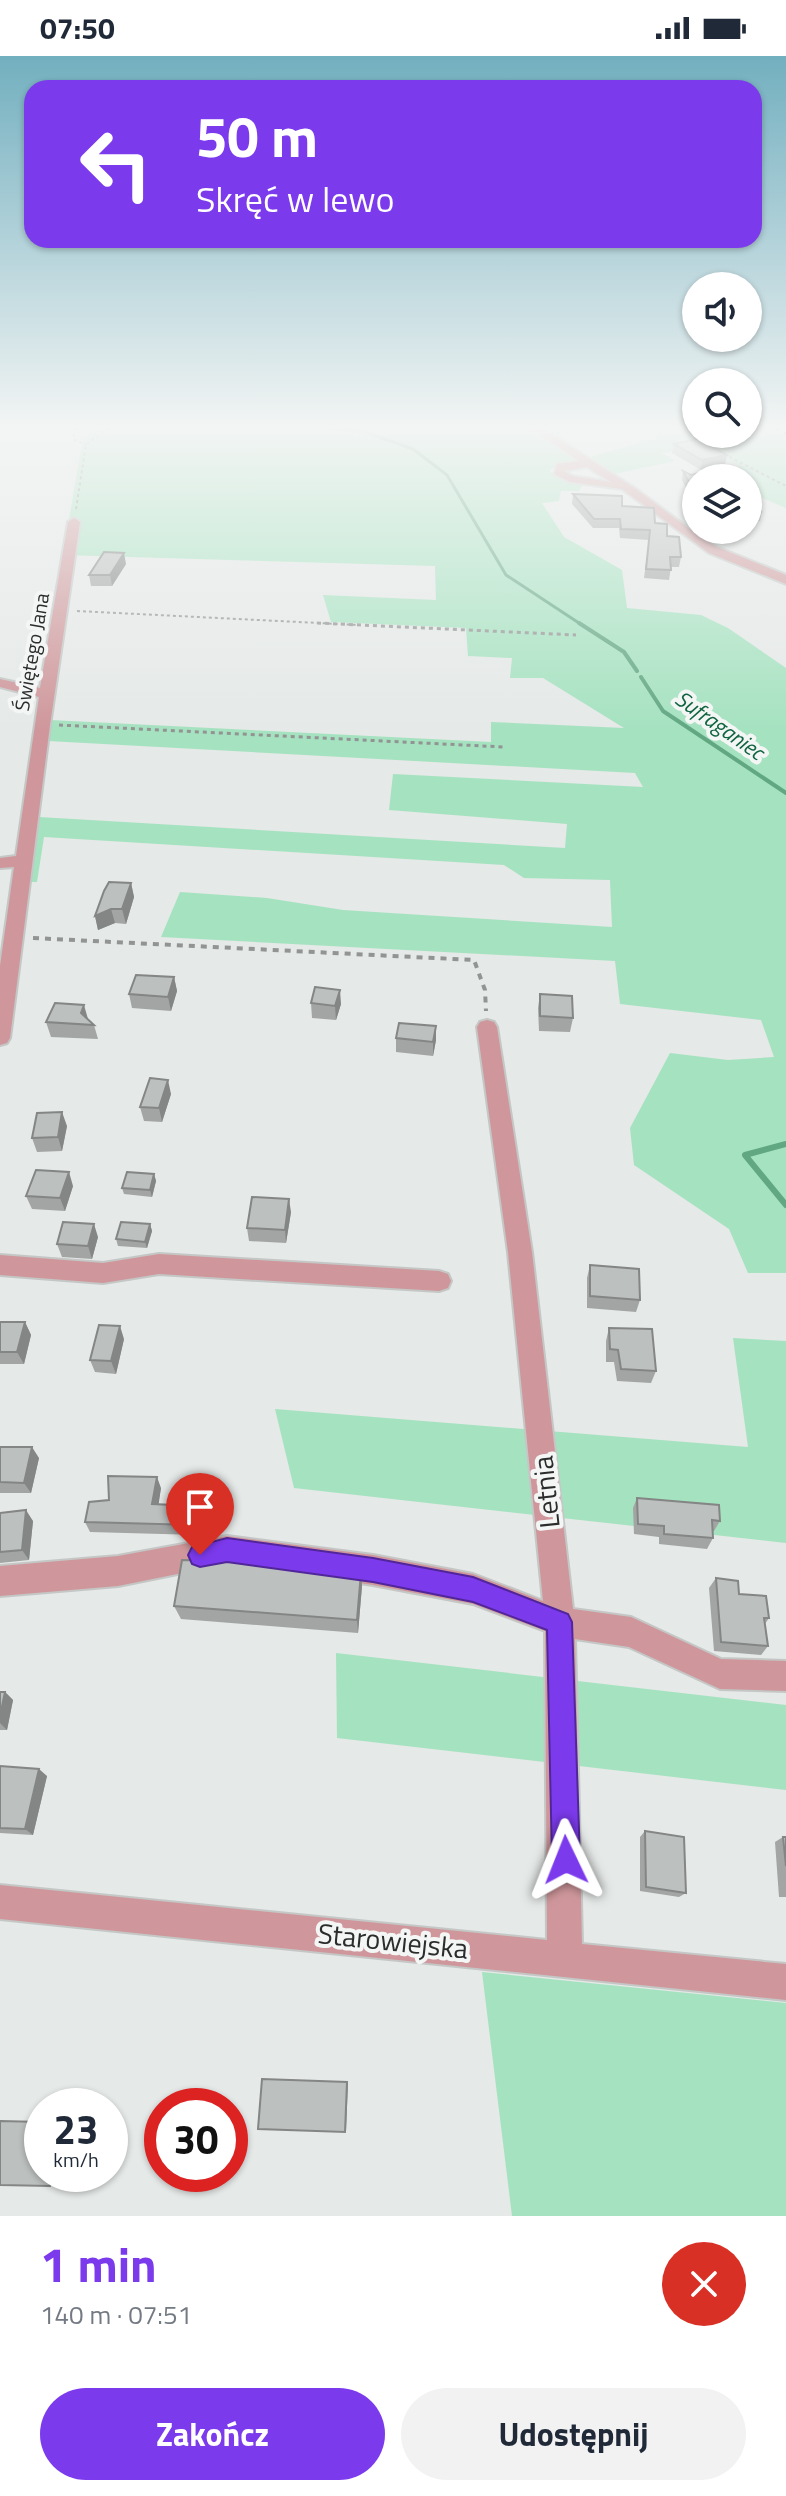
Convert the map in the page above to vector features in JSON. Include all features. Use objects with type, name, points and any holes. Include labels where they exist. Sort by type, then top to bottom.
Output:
[{"type":"street","name":"Świętego Jana","points":[[0,1038],[42,725],[73,529]]},
{"type":"street","points":[[684,529],[713,550],[786,580]]},
{"type":"street","points":[[0,683],[47,694]]},
{"type":"street","points":[[0,863],[23,861]]},
{"type":"street","name":"Letnia","points":[[487,1027],[520,1252],[560,1622],[565,1959]]},
{"type":"street","points":[[0,1265],[103,1273],[159,1264],[439,1281]]},
{"type":"street","points":[[0,1581],[118,1571],[227,1550],[373,1570],[473,1589],[560,1622],[631,1632],[720,1674],[786,1676]]},
{"type":"street","name":"Starowiejska","points":[[0,1902],[786,1982]]},
{"type":"path","points":[[62,610],[576,635]]},
{"type":"path","points":[[42,725],[504,747]]},
{"type":"path","points":[[14,937],[474,960],[485,990],[487,1027]]},
{"type":"green space","points":[[67,529],[559,529],[564,537],[622,570],[627,608],[701,615],[728,628],[786,668],[786,1273],[748,1273],[729,1229],[634,1165],[630,1128],[670,1053],[728,1060],[774,1057],[761,1020],[620,1004],[615,961],[161,937],[180,892],[267,898],[343,910],[612,927],[610,880],[524,878],[504,865],[44,837],[37,882],[30,882],[39,817],[565,848],[567,824],[389,810],[393,774],[643,787],[635,773],[48,741],[50,720],[491,742],[491,722],[624,728],[543,678],[510,678],[512,658],[468,656],[466,628],[331,622],[323,595],[436,600],[435,566],[63,555]]},
{"type":"green space","points":[[733,1338],[786,1341],[786,1543],[294,1488],[275,1409],[748,1447]]},
{"type":"green space","points":[[336,1653],[786,1705],[786,1790],[337,1738]]},
{"type":"green space","points":[[482,1972],[786,2003],[786,2216],[512,2216]]},
{"type":"building","points":[[621,529],[667,529],[667,536],[679,537],[681,557],[670,557],[671,570],[646,569],[650,530]]},
{"type":"building","points":[[104,552],[124,553],[110,575],[89,575]]},
{"type":"building","points":[[109,882],[131,883],[122,909],[111,909],[95,916],[104,891]]},
{"type":"building","points":[[136,975],[174,977],[168,997],[129,994]]},
{"type":"building","points":[[315,987],[340,990],[335,1006],[311,1003]]},
{"type":"building","points":[[540,994],[572,996],[573,1018],[540,1016]]},
{"type":"building","points":[[55,1003],[84,1005],[81,1013],[94,1025],[46,1022]]},
{"type":"building","points":[[399,1023],[436,1026],[433,1042],[396,1038]]},
{"type":"building","points":[[150,1078],[168,1080],[159,1108],[140,1107]]},
{"type":"building","points":[[62,1112],[58,1137],[32,1138],[37,1113]]},
{"type":"building","points":[[36,1170],[69,1172],[60,1198],[26,1196]]},
{"type":"building","points":[[127,1172],[154,1174],[150,1190],[122,1188]]},
{"type":"building","points":[[252,1197],[289,1199],[285,1230],[247,1228]]},
{"type":"building","points":[[63,1222],[94,1224],[88,1246],[57,1244]]},
{"type":"building","points":[[121,1222],[150,1224],[145,1242],[116,1239]]},
{"type":"building","points":[[590,1265],[639,1269],[640,1300],[590,1296]]},
{"type":"building","points":[[0,1322],[25,1322],[17,1352],[0,1352]]},
{"type":"building","points":[[99,1325],[120,1326],[111,1361],[90,1360]]},
{"type":"building","points":[[609,1328],[652,1329],[656,1371],[621,1369],[618,1350],[610,1349]]},
{"type":"building","points":[[0,1447],[32,1447],[24,1483],[0,1482]]},
{"type":"building","points":[[108,1476],[157,1477],[152,1504],[198,1506],[195,1525],[85,1522],[89,1502],[109,1500]]},
{"type":"building","points":[[637,1498],[719,1505],[720,1521],[712,1520],[713,1538],[664,1534],[664,1526],[638,1524]]},
{"type":"building","points":[[26,1510],[22,1550],[0,1552],[0,1513]]},
{"type":"building","points":[[234,1554],[286,1561],[286,1566],[361,1572],[357,1620],[174,1606],[182,1560],[233,1561]]},
{"type":"building","points":[[716,1578],[738,1581],[739,1594],[766,1596],[769,1618],[764,1618],[768,1646],[721,1642]]},
{"type":"building","points":[[0,1692],[5,1692],[0,1716]]},
{"type":"building","points":[[0,1766],[39,1769],[25,1829],[0,1828]]},
{"type":"building","points":[[645,1831],[684,1837],[686,1893],[646,1887]]},
{"type":"building","points":[[783,1837],[786,1837],[786,1866]]},
{"type":"building","points":[[262,2079],[347,2082],[345,2132],[258,2129]]},
{"type":"building","points":[[0,2121],[24,2122],[24,2185],[0,2185]]},
{"type":"waterway","name":"Sufraganiec","points":[[479,529],[506,575],[582,625]]},
{"type":"waterway","name":"Sufraganiec","points":[[579,623],[624,652],[637,671]]},
{"type":"waterway","name":"Sufraganiec","points":[[641,677],[663,711],[786,793]]},
{"type":"waterway","name":"Sufraganiec","points":[[786,1144],[745,1155],[786,1205]]},
{"type":"route","points":[[200,1555],[227,1550],[373,1570],[473,1589],[560,1622],[566,1860]]}]
